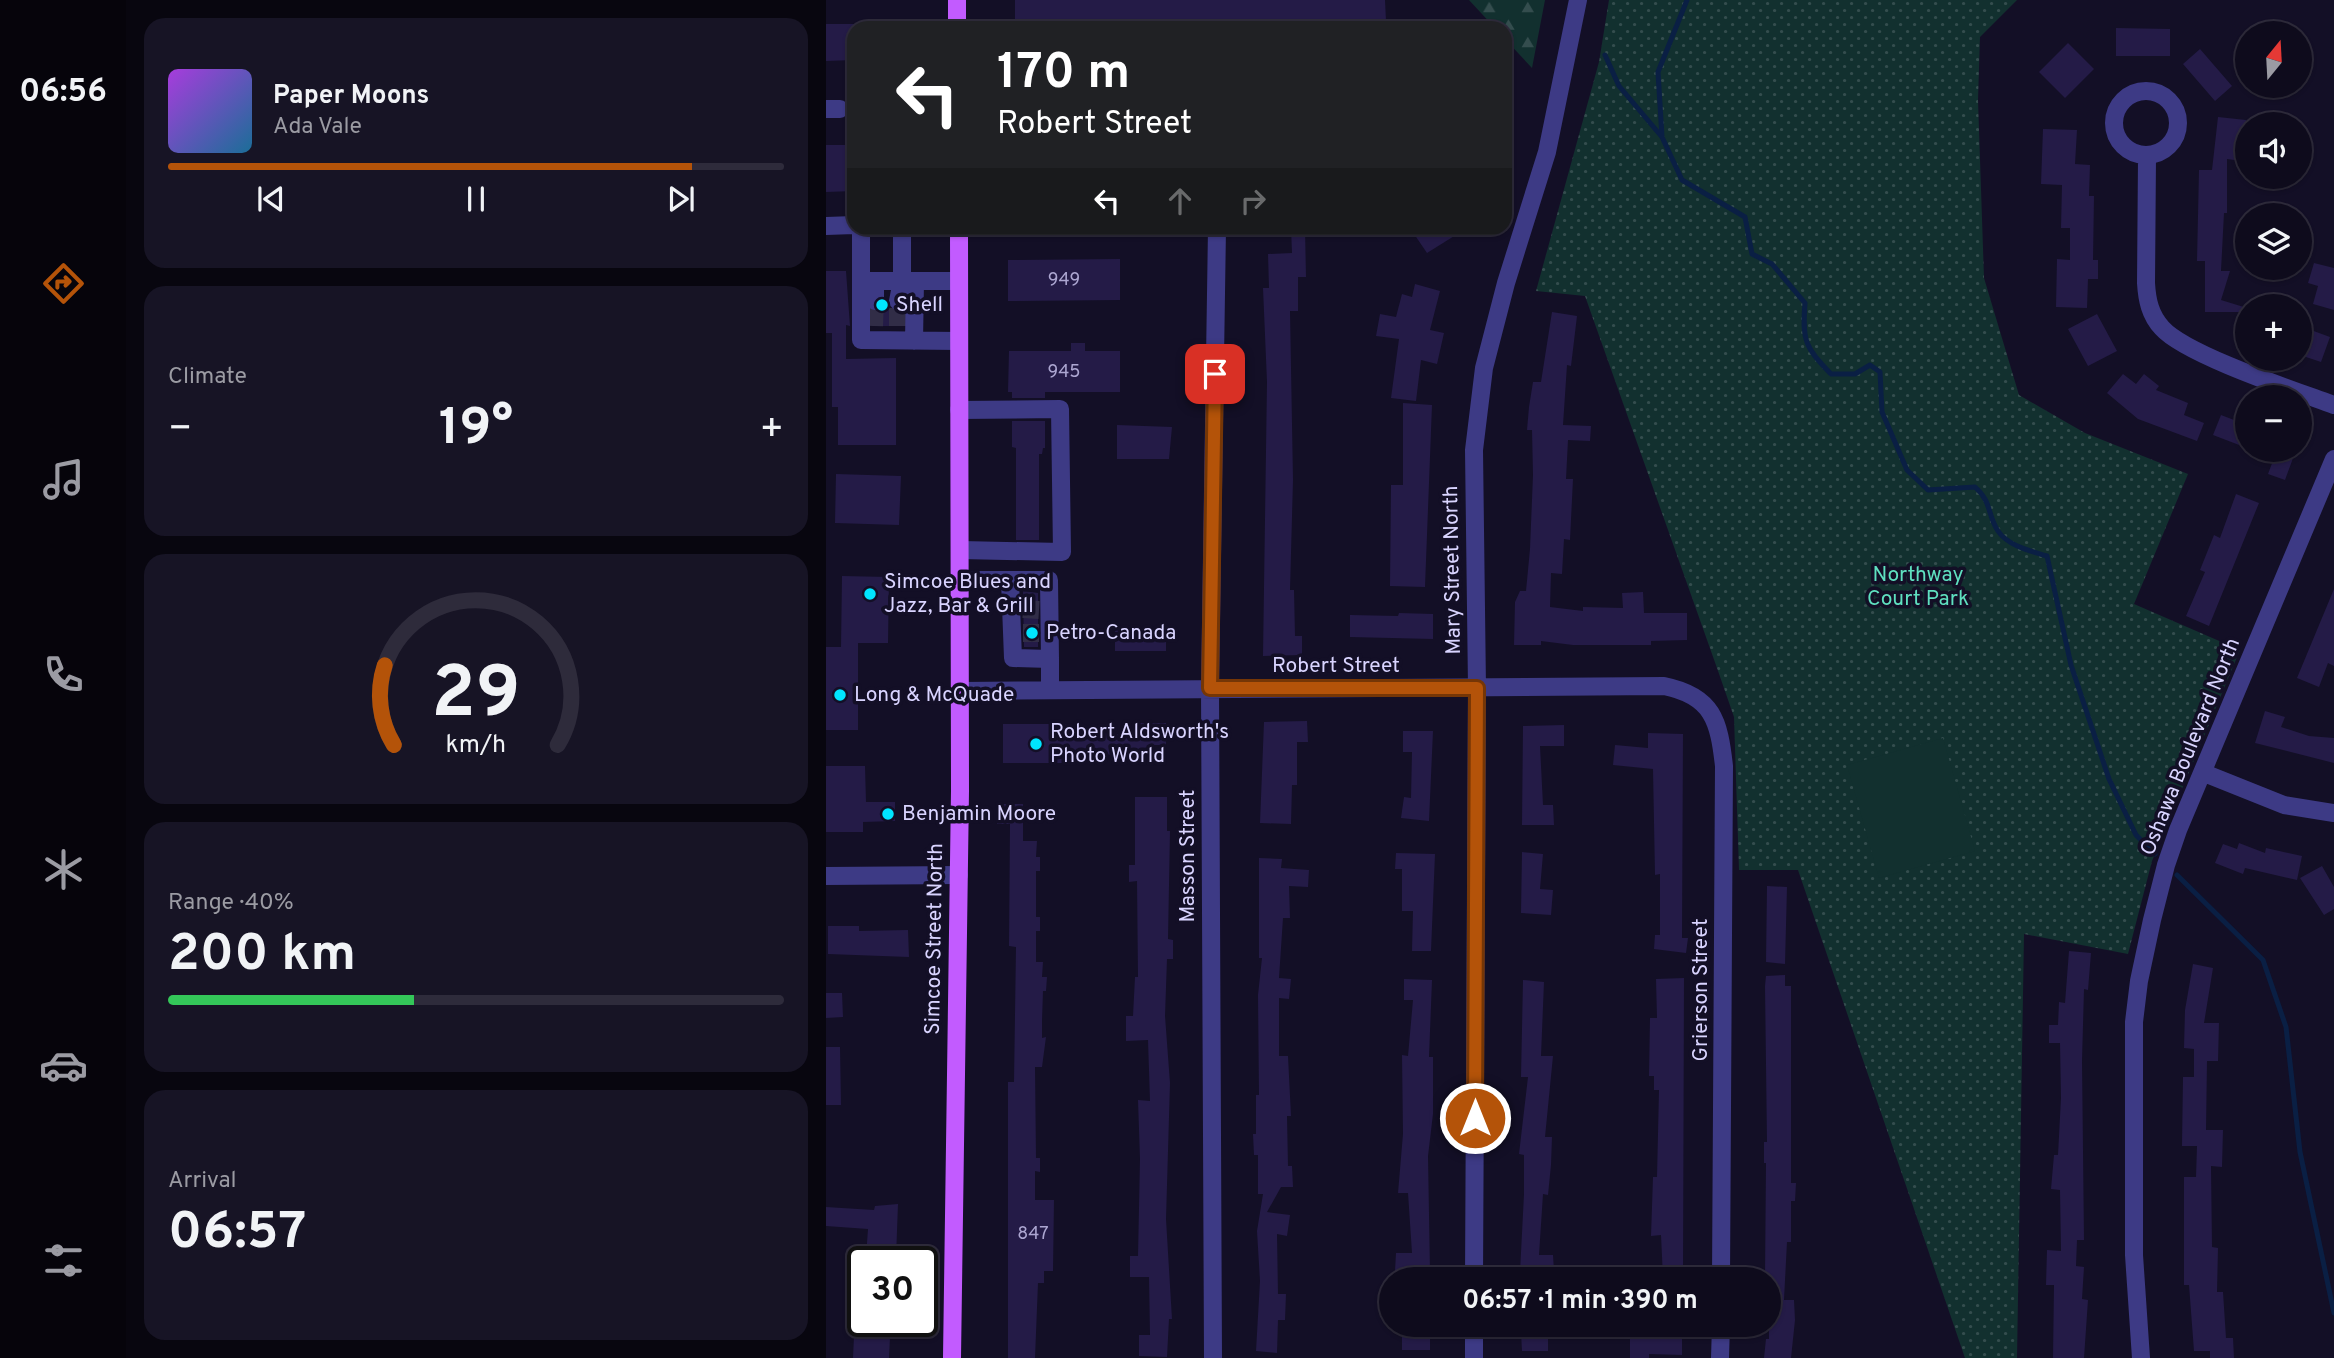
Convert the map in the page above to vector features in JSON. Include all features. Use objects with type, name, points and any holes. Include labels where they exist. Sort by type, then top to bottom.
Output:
[{"type":"main road","points":[[957,0],[957,21]]},
{"type":"main road","name":"Simcoe Street North","points":[[952,1358],[961,580],[959,235]]},
{"type":"street","name":"Mary Street North","points":[[1474,1267],[1477,688],[1474,450],[1484,368],[1506,283],[1547,152],[1578,0]]},
{"type":"street","points":[[2147,158],[2146,283],[2147,298],[2157,322],[2184,344],[2334,405]]},
{"type":"street","points":[[826,226],[847,225]]},
{"type":"street","points":[[862,235],[868,281],[875,301]]},
{"type":"street","points":[[903,235],[909,281],[903,336]]},
{"type":"street","name":"Masson Street","points":[[1213,1358],[1210,688],[1217,235]]},
{"type":"street","points":[[868,281],[959,281]]},
{"type":"street","points":[[868,281],[861,340],[874,333],[959,341]]},
{"type":"street","points":[[898,301],[909,281]]},
{"type":"street","points":[[959,410],[1060,410],[1062,552],[961,550]]},
{"type":"street","name":"Oshawa Boulevard North","points":[[2141,1358],[2134,1255],[2136,1008],[2139,981],[2166,865],[2334,459]]},
{"type":"street","points":[[961,580],[1049,580],[1031,610],[1031,633],[1013,658],[1050,659]]},
{"type":"street","points":[[1010,580],[1031,610],[1031,633],[1050,659],[1050,690]]},
{"type":"street","name":"Robert Street","points":[[960,691],[1664,686],[1688,691],[1706,705]]},
{"type":"street","name":"Grierson Street","points":[[1706,705],[1720,731],[1724,766],[1721,1267]]},
{"type":"street","points":[[2204,773],[2284,806],[2334,813]]},
{"type":"street","points":[[826,876],[959,875]]},
{"type":"street","points":[[1474,1337],[1474,1358]]},
{"type":"street","points":[[1720,1358],[1721,1337]]},
{"type":"green space","points":[[1469,0],[1545,0],[1532,68],[1512,47],[1512,21],[1488,21]]},
{"type":"green space","name":"Northway Court Park","points":[[1609,0],[2017,0],[1980,37],[1978,100],[1984,278],[2019,395],[2085,433],[2188,474],[2134,604],[2240,650],[2152,861],[2128,954],[2024,934],[2017,1358],[1965,1358],[1798,870],[1739,870],[1734,717],[1717,668],[1585,296],[1536,291],[1599,62]]},
{"type":"green space","points":[[1943,738],[1975,851],[1879,878],[1847,765]]},
{"type":"building","points":[[1015,0],[1385,0],[1386,21],[1194,21],[1015,21]]},
{"type":"building","points":[[826,24],[847,24],[847,60],[826,61]]},
{"type":"building","points":[[2116,28],[2170,29],[2170,56],[2116,56]]},
{"type":"building","points":[[2068,43],[2094,69],[2065,98],[2039,72]]},
{"type":"building","points":[[2200,49],[2232,86],[2215,101],[2183,64]]},
{"type":"building","points":[[2218,117],[2235,119],[2235,160],[2227,159],[2227,213],[2224,213],[2221,271],[2230,271],[2221,300],[2235,304],[2235,312],[2205,312],[2205,261],[2197,261],[2199,170],[2212,170]]},
{"type":"building","points":[[2043,129],[2077,130],[2075,164],[2090,165],[2089,196],[2094,196],[2093,260],[2098,260],[2098,279],[2088,279],[2087,308],[2056,307],[2057,259],[2070,260],[2070,228],[2061,228],[2062,185],[2041,184]]},
{"type":"building","points":[[826,145],[847,145],[847,191],[826,192]]},
{"type":"building","points":[[1291,235],[1305,235],[1306,277],[1298,277],[1298,311],[1290,311],[1293,480],[1290,590],[1294,590],[1295,636],[1302,636],[1302,655],[1263,656],[1267,382],[1263,288],[1269,288],[1268,254],[1292,253]]},
{"type":"building","points":[[1415,235],[1456,235],[1427,253]]},
{"type":"building","points":[[1120,259],[1120,300],[1008,301],[1008,260]]},
{"type":"building","points":[[2314,263],[2334,268],[2334,310],[2313,304],[2318,286],[2308,283],[2312,280]]},
{"type":"building","points":[[826,271],[846,271],[850,326],[846,325],[846,359],[896,358],[896,445],[838,445],[838,407],[832,407],[832,333],[826,333]]},
{"type":"building","points":[[1415,284],[1440,291],[1430,330],[1444,333],[1437,364],[1421,360],[1416,401],[1391,398],[1399,339],[1376,336],[1380,314],[1396,317],[1402,294],[1412,297]]},
{"type":"building","points":[[886,301],[891,310],[903,311],[903,326],[872,326],[872,312],[881,310]]},
{"type":"building","points":[[1552,312],[1577,316],[1571,366],[1567,365],[1563,425],[1591,426],[1590,441],[1568,440],[1566,479],[1573,479],[1570,540],[1564,539],[1562,574],[1551,573],[1550,607],[1583,611],[1583,607],[1623,608],[1622,593],[1643,592],[1644,613],[1687,613],[1687,640],[1651,641],[1651,645],[1573,645],[1541,641],[1541,645],[1514,645],[1515,602],[1520,591],[1526,591],[1530,549],[1533,475],[1532,430],[1527,430],[1529,407],[1533,382],[1541,382]]},
{"type":"building","points":[[2097,314],[2117,351],[2088,366],[2068,329]]},
{"type":"building","points":[[2312,330],[2330,337],[2321,362],[2312,359]]},
{"type":"building","points":[[1071,343],[1085,343],[1085,351],[1120,351],[1120,392],[1045,392],[1045,398],[1012,398],[1012,392],[1008,392],[1009,351],[1071,351]]},
{"type":"building","points":[[2123,374],[2136,384],[2144,374],[2159,386],[2156,390],[2188,403],[2184,415],[2204,423],[2197,441],[2138,419],[2107,393]]},
{"type":"building","points":[[1403,403],[1432,405],[1425,587],[1390,586],[1391,485],[1403,485]]},
{"type":"building","points":[[2221,415],[2235,420],[2235,443],[2213,435]]},
{"type":"building","points":[[1012,421],[1045,421],[1045,448],[1042,454],[1039,454],[1039,540],[1016,540],[1016,448],[1012,447]]},
{"type":"building","points":[[1117,425],[1172,427],[1169,459],[1117,459]]},
{"type":"building","points":[[2272,462],[2292,462],[2285,480],[2268,474]]},
{"type":"building","points":[[836,474],[901,476],[899,525],[835,523]]},
{"type":"building","points":[[2236,494],[2259,503],[2209,626],[2186,616],[2205,572],[2200,570],[2214,535],[2220,538]]},
{"type":"building","points":[[842,576],[889,577],[888,643],[858,643],[858,730],[826,730],[826,647],[841,647]]},
{"type":"building","points":[[2334,589],[2334,666],[2328,663],[2319,687],[2297,678]]},
{"type":"building","points":[[1023,591],[1038,593],[1038,647],[1024,647]]},
{"type":"building","points":[[1399,613],[1433,614],[1433,639],[1350,637],[1350,615],[1398,616]]},
{"type":"building","points":[[1115,630],[1166,631],[1166,651],[1115,651]]},
{"type":"building","points":[[2265,711],[2285,717],[2281,727],[2309,736],[2334,738],[2334,763],[2255,743]]},
{"type":"building","points":[[1307,721],[1308,742],[1297,742],[1297,785],[1292,785],[1291,824],[1260,823],[1264,722]]},
{"type":"building","points":[[1134,723],[1166,723],[1166,745],[1151,745],[1152,761],[1131,761],[1131,756],[1069,752],[1069,763],[1003,763],[1003,724],[1069,724],[1069,731],[1134,735]]},
{"type":"building","points":[[1564,725],[1564,746],[1540,746],[1543,805],[1553,805],[1554,825],[1522,825],[1523,726]]},
{"type":"building","points":[[1403,731],[1433,731],[1429,821],[1401,818],[1404,797],[1411,798],[1412,752],[1403,752]]},
{"type":"building","points":[[1648,733],[1683,734],[1682,938],[1688,938],[1686,953],[1654,949],[1655,935],[1660,935],[1660,874],[1655,875],[1653,769],[1613,765],[1615,745],[1648,748]]},
{"type":"building","points":[[826,766],[865,766],[866,802],[895,802],[895,821],[863,822],[863,832],[826,832]]},
{"type":"building","points":[[1135,797],[1167,797],[1167,831],[1170,831],[1168,939],[1173,940],[1173,959],[1167,959],[1165,1016],[1170,1083],[1166,1219],[1172,1319],[1169,1319],[1167,1357],[1139,1356],[1139,1335],[1150,1335],[1149,1277],[1130,1277],[1130,1256],[1138,1256],[1138,1100],[1150,1101],[1148,1040],[1126,1041],[1126,1016],[1133,1016],[1135,977],[1138,977],[1137,881],[1129,882],[1129,865],[1135,865]]},
{"type":"building","points":[[997,804],[1023,804],[1023,841],[1037,841],[1036,857],[1040,857],[1040,871],[1036,871],[1036,917],[1040,917],[1040,931],[1036,931],[1036,962],[1043,962],[1042,977],[1047,977],[1046,991],[1043,991],[1042,1038],[1046,1037],[1042,1067],[1035,1067],[1036,1158],[1040,1158],[1040,1172],[1035,1171],[1035,1200],[1054,1200],[1053,1271],[1044,1271],[1044,1283],[1038,1283],[1035,1358],[1008,1358],[1008,1082],[1014,1082],[1016,947],[1009,946],[1010,824],[997,824]]},
{"type":"building","points":[[2239,843],[2265,853],[2266,848],[2302,856],[2297,880],[2245,868],[2243,874],[2215,863],[2223,844],[2237,849]]},
{"type":"building","points":[[1522,852],[1543,854],[1540,889],[1553,890],[1551,915],[1521,913]]},
{"type":"building","points":[[1396,853],[1435,854],[1431,951],[1412,951],[1413,911],[1402,911],[1402,869],[1395,869]]},
{"type":"building","points":[[1259,858],[1282,859],[1281,868],[1309,870],[1308,887],[1289,886],[1290,918],[1283,918],[1279,978],[1291,979],[1289,999],[1279,998],[1279,1056],[1288,1056],[1291,1116],[1287,1116],[1288,1166],[1292,1166],[1293,1187],[1281,1187],[1267,1212],[1290,1215],[1287,1236],[1277,1234],[1278,1294],[1286,1294],[1285,1320],[1278,1320],[1277,1353],[1256,1351],[1260,1281],[1257,1231],[1263,1194],[1258,1194],[1258,1155],[1254,1155],[1253,1134],[1256,1134],[1256,1095],[1259,1095],[1258,995],[1262,958],[1259,958]]},
{"type":"building","points":[[2322,866],[2334,887],[2334,909],[2324,915],[2300,878]]},
{"type":"building","points":[[1767,886],[1787,887],[1785,964],[1766,962]]},
{"type":"building","points":[[828,926],[859,926],[859,931],[908,930],[909,957],[828,954]]},
{"type":"building","points":[[2069,951],[2091,953],[2088,990],[2084,989],[2082,1061],[2084,1240],[2077,1240],[2076,1266],[2084,1267],[2082,1299],[2088,1300],[2084,1358],[2053,1358],[2054,1285],[2046,1285],[2047,1250],[2061,1251],[2060,1190],[2051,1189],[2054,1155],[2058,1155],[2061,1098],[2060,1043],[2049,1043],[2049,1025],[2058,1025],[2059,1002],[2065,1003]]},
{"type":"building","points":[[2193,964],[2213,968],[2204,1023],[2219,1023],[2218,1061],[2207,1061],[2206,1130],[2223,1130],[2222,1167],[2211,1166],[2212,1247],[2218,1248],[2217,1292],[2223,1292],[2226,1338],[2233,1338],[2234,1358],[2210,1358],[2210,1351],[2194,1351],[2189,1285],[2184,1285],[2184,1177],[2196,1177],[2197,1146],[2182,1146],[2183,1077],[2194,1077],[2194,1049],[2184,1048],[2185,1010]]},
{"type":"building","points":[[1785,975],[1785,986],[1791,986],[1791,1183],[1796,1183],[1795,1201],[1791,1201],[1791,1242],[1787,1242],[1784,1300],[1794,1300],[1791,1358],[1764,1358],[1766,1339],[1781,1337],[1781,1267],[1765,1267],[1766,976]]},
{"type":"building","points":[[1684,978],[1683,1267],[1662,1267],[1661,1235],[1651,1236],[1653,1177],[1657,1177],[1659,1090],[1654,1090],[1654,1076],[1649,1076],[1650,1018],[1657,1018],[1656,979]]},
{"type":"building","points":[[1404,979],[1432,980],[1429,1057],[1433,1057],[1433,1114],[1428,1156],[1430,1267],[1395,1267],[1396,1253],[1412,1253],[1408,1193],[1398,1193],[1403,1134],[1402,1055],[1408,1056],[1413,1000],[1404,1000]]},
{"type":"building","points":[[1523,980],[1544,982],[1541,1056],[1553,1056],[1545,1137],[1552,1137],[1548,1195],[1543,1194],[1539,1255],[1553,1255],[1554,1267],[1520,1267],[1524,1155],[1519,1154],[1528,1077],[1521,1077]]},
{"type":"building","points":[[826,993],[842,993],[843,1017],[826,1018]]},
{"type":"building","points":[[826,1047],[840,1047],[841,1105],[826,1105]]},
{"type":"building","points":[[898,1204],[896,1246],[867,1246],[868,1229],[826,1226],[826,1207],[874,1210],[875,1206]]},
{"type":"building","points":[[854,1337],[890,1337],[889,1358],[853,1358]]},
{"type":"building","points":[[1402,1337],[1430,1337],[1430,1350],[1402,1350]]},
{"type":"building","points":[[1521,1337],[1548,1337],[1548,1351],[1522,1351]]},
{"type":"building","points":[[1630,1337],[1682,1337],[1682,1355],[1649,1354],[1649,1358],[1630,1358]]},
{"type":"waterway","points":[[1662,137],[1658,72],[1687,0]]},
{"type":"waterway","points":[[1605,55],[1619,86],[1662,137],[1682,180],[1745,217],[1752,254],[1772,264],[1805,303],[1804,326],[1807,343],[1822,365],[1831,374],[1855,374],[1870,365],[1880,372],[1882,412],[1907,470],[1928,490],[1975,487],[1987,503],[2002,536],[2020,547],[2047,556],[2071,665],[2109,779],[2136,835],[2155,854]]},
{"type":"waterway","points":[[2177,875],[2263,960],[2286,1027],[2300,1152],[2334,1313]]},
{"type":"tunnel","points":[[874,326],[875,301]]},
{"type":"tunnel","points":[[898,301],[898,326]]},
{"type":"tunnel","points":[[1023,609],[1039,610]]},
{"type":"tunnel","points":[[1023,633],[1039,633]]},
{"type":"place","name":"Shell","points":[[882,305]]},
{"type":"place","name":"Simcoe Blues and Jazz, Bar & Grill","points":[[870,594]]},
{"type":"place","name":"Petro-Canada","points":[[1032,633]]},
{"type":"place","name":"Long & McQuade","points":[[840,695]]},
{"type":"place","name":"Robert Aldsworth's Photo World","points":[[1036,744]]},
{"type":"place","name":"Benjamin Moore","points":[[888,814]]},
{"type":"route","points":[[1215,374],[1210,688],[1477,688],[1475,1118]]}]
